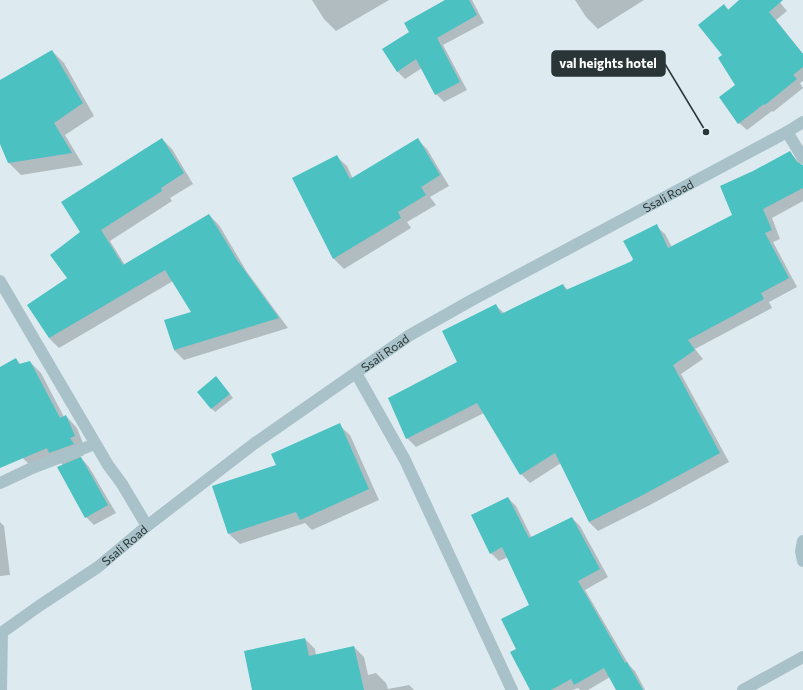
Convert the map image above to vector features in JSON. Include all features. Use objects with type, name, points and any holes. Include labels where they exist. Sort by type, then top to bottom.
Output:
[{"type":"street","name":"Ssali Road","points":[[1,634],[98,566],[147,526],[255,443],[410,335],[472,300],[787,132],[803,122]]},
{"type":"street","points":[[787,132],[803,158]]},
{"type":"street","points":[[0,281],[95,444],[147,526]]},
{"type":"street","points":[[356,373],[405,460],[512,690]]},
{"type":"street","points":[[0,483],[30,469],[95,444]]},
{"type":"street","points":[[803,540],[801,551],[803,561]]},
{"type":"street","points":[[1,634],[1,690]]},
{"type":"street","points":[[743,690],[803,657]]},
{"type":"building","points":[[445,0],[469,0],[477,15],[437,38],[460,82],[435,95],[416,59],[397,72],[382,49],[409,32],[404,23]]},
{"type":"building","points":[[739,0],[783,0],[769,12],[803,54],[803,67],[793,75],[797,79],[765,105],[764,104],[738,124],[719,97],[735,85],[718,58],[722,55],[698,25],[724,4],[728,10]]},
{"type":"building","points":[[52,50],[83,103],[54,123],[72,153],[8,163],[0,144],[0,80]]},
{"type":"building","points":[[162,138],[184,173],[161,188],[162,191],[101,230],[123,265],[209,214],[237,260],[279,318],[174,350],[164,320],[191,312],[165,270],[49,338],[27,305],[67,278],[50,255],[80,232],[61,202]]},
{"type":"building","points":[[418,138],[440,175],[421,187],[426,195],[398,212],[401,218],[333,259],[292,178],[337,155],[350,179]]},
{"type":"building","points":[[790,151],[797,162],[803,165],[803,188],[763,209],[772,230],[765,233],[789,278],[761,293],[764,299],[688,340],[695,350],[673,365],[720,453],[641,496],[589,522],[555,453],[520,475],[477,403],[406,439],[388,398],[457,362],[442,331],[496,304],[501,314],[563,284],[566,290],[632,261],[633,259],[623,241],[657,224],[668,248],[732,215],[720,186],[753,171]]},
{"type":"building","points":[[16,358],[19,364],[30,361],[60,418],[66,415],[75,436],[70,438],[74,444],[49,453],[47,448],[0,468],[0,367]]},
{"type":"building","points":[[216,376],[230,394],[211,409],[197,392]]},
{"type":"building","points":[[340,423],[369,489],[300,520],[296,512],[228,534],[212,486],[276,465],[271,454]]},
{"type":"building","points":[[81,457],[108,505],[85,518],[57,467]]},
{"type":"building","points":[[508,497],[529,538],[572,517],[600,569],[578,581],[625,663],[627,662],[643,690],[616,690],[604,668],[574,685],[571,679],[551,690],[530,690],[510,652],[516,649],[501,619],[529,605],[502,547],[490,554],[471,515]]},
{"type":"building","points":[[305,638],[309,656],[354,646],[364,690],[252,690],[244,651]]},
{"type":"place","name":"val heights hotel","points":[[706,132]]}]
